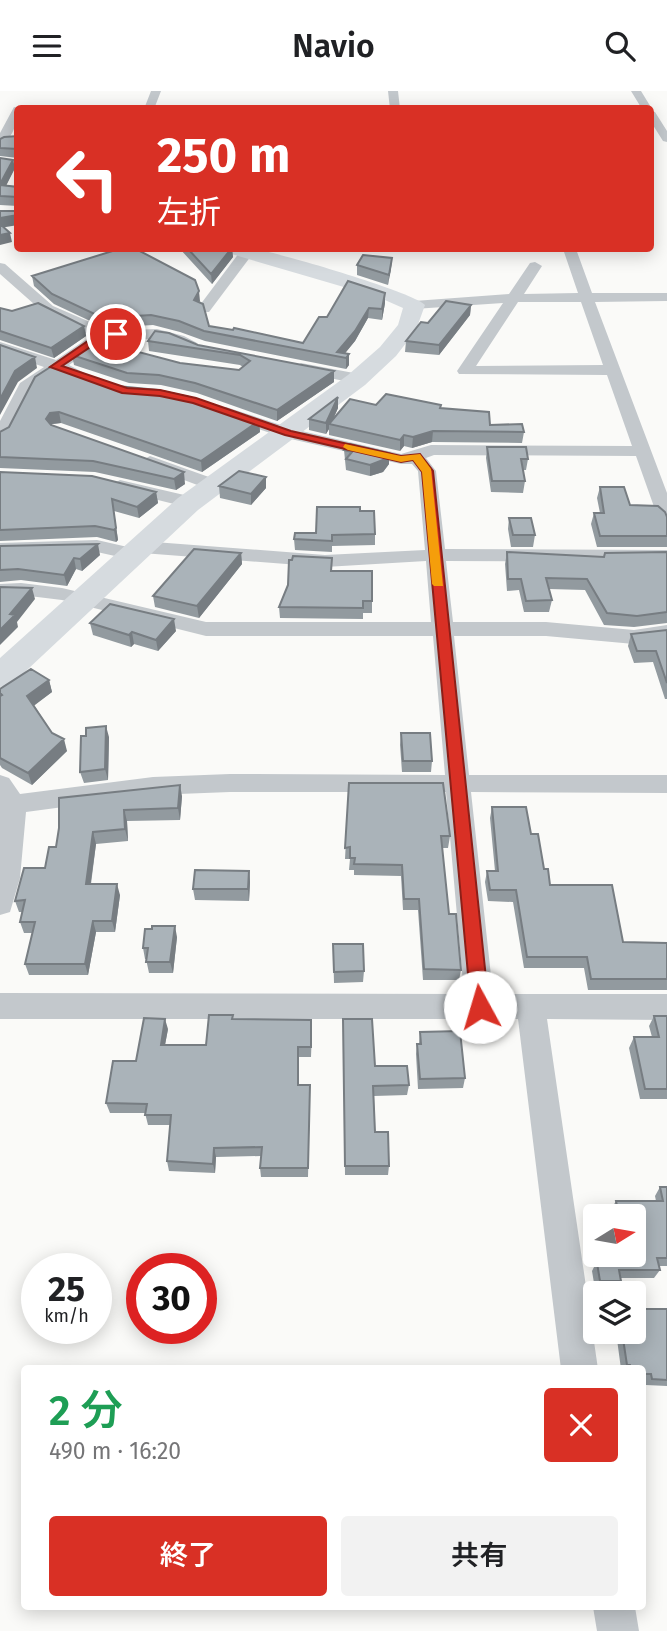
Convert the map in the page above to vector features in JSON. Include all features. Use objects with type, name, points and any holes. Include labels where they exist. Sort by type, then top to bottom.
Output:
[{"type":"street","points":[[0,143],[14,118]]},
{"type":"street","points":[[656,120],[667,139]]},
{"type":"street","points":[[204,309],[240,252]]},
{"type":"street","points":[[248,252],[385,293],[414,305],[514,298],[667,297]]},
{"type":"street","points":[[570,252],[667,518]]},
{"type":"street","points":[[535,266],[465,371],[613,370]]},
{"type":"street","points":[[0,267],[48,309],[101,336]]},
{"type":"street","points":[[0,676],[202,493],[359,379],[411,325],[415,313],[414,305]]},
{"type":"street","points":[[0,437],[23,398],[28,383],[101,336],[132,332],[152,333],[174,337],[200,348]]},
{"type":"street","points":[[135,355],[152,333]]},
{"type":"street","points":[[0,347],[102,383]]},
{"type":"street","points":[[279,363],[359,379]]},
{"type":"street","points":[[209,406],[288,433],[401,459],[416,457],[431,450],[643,451]]},
{"type":"street","points":[[129,453],[202,493]]},
{"type":"street","points":[[416,457],[427,471],[480,1007]]},
{"type":"street","points":[[108,483],[202,493]]},
{"type":"street","points":[[0,549],[97,545],[137,550],[325,561],[436,555],[667,555]]},
{"type":"street","points":[[0,590],[21,589],[108,603],[206,629],[545,629],[634,638],[667,632]]},
{"type":"street","points":[[0,904],[7,879],[7,794],[230,783],[667,784]]},
{"type":"street","points":[[0,1006],[667,1007]]},
{"type":"street","points":[[531,1007],[579,1365]]},
{"type":"street","points":[[614,1610],[618,1631]]},
{"type":"building","points":[[14,136],[14,149],[0,148],[0,139]]},
{"type":"building","points":[[0,158],[13,160],[0,184]]},
{"type":"building","points":[[0,185],[14,187],[14,197],[0,196]]},
{"type":"building","points":[[0,211],[14,211],[14,216],[0,218]]},
{"type":"building","points":[[0,224],[10,233],[0,235]]},
{"type":"building","points":[[109,252],[142,252],[195,280],[199,291],[194,300],[203,304],[209,326],[234,328],[303,343],[319,317],[327,317],[348,281],[385,293],[382,309],[369,308],[355,331],[337,352],[349,354],[346,358],[204,331],[179,321],[151,315],[103,318],[52,294],[32,276]]},
{"type":"building","points":[[191,252],[229,252],[211,274]]},
{"type":"building","points":[[363,255],[392,258],[389,275],[357,265]]},
{"type":"building","points":[[446,301],[471,305],[439,345],[406,341],[421,322],[428,323]]},
{"type":"building","points":[[38,303],[84,326],[51,348],[0,331],[0,308],[12,311]]},
{"type":"building","points":[[134,330],[123,343],[127,349],[180,363],[239,370],[250,361],[240,355],[148,341],[155,331],[169,333],[198,345],[334,371],[277,410],[195,383],[159,375],[127,373],[72,355],[109,333]]},
{"type":"building","points":[[0,345],[35,357],[15,371],[0,399]]},
{"type":"building","points":[[55,364],[117,386],[158,390],[189,397],[259,421],[201,461],[59,412],[50,413],[46,419],[51,425],[184,472],[174,479],[93,461],[0,457],[0,432],[9,427],[35,377]]},
{"type":"building","points":[[386,394],[441,405],[440,408],[489,412],[490,425],[522,424],[524,432],[433,431],[413,437],[404,435],[400,440],[329,424],[350,399],[376,405]]},
{"type":"building","points":[[338,397],[326,423],[309,419]]},
{"type":"building","points":[[350,444],[389,453],[383,460],[370,465],[346,459],[352,452],[344,450]]},
{"type":"building","points":[[487,447],[526,447],[528,459],[521,459],[525,481],[492,481]]},
{"type":"building","points":[[239,471],[266,477],[251,494],[219,486]]},
{"type":"building","points":[[0,472],[92,476],[156,492],[137,507],[112,499],[116,528],[114,530],[95,526],[0,530]]},
{"type":"building","points":[[600,487],[624,487],[630,505],[658,506],[667,517],[667,536],[600,536],[594,513],[604,513]]},
{"type":"building","points":[[317,507],[360,507],[360,511],[374,511],[375,534],[332,535],[332,541],[294,539],[295,533],[316,533]]},
{"type":"building","points":[[509,518],[531,518],[535,535],[513,535]]},
{"type":"building","points":[[98,544],[80,559],[74,558],[64,575],[18,569],[0,570],[0,546]]},
{"type":"building","points":[[194,549],[241,553],[197,606],[153,596]]},
{"type":"building","points":[[507,552],[604,557],[605,553],[667,552],[667,612],[637,616],[607,613],[587,579],[546,578],[552,600],[526,601],[521,579],[508,579]]},
{"type":"building","points":[[293,556],[332,558],[331,571],[372,571],[372,601],[363,601],[363,608],[279,607],[288,585],[289,560],[292,560]]},
{"type":"building","points":[[0,587],[32,588],[10,614],[15,615],[0,630]]},
{"type":"building","points":[[110,604],[174,619],[156,640],[90,623]]},
{"type":"building","points":[[667,630],[667,683],[656,651],[637,651],[631,634]]},
{"type":"building","points":[[31,669],[49,680],[27,696],[52,733],[64,739],[28,773],[0,758],[0,689]]},
{"type":"building","points":[[106,726],[105,769],[80,772],[81,736],[86,736],[86,728]]},
{"type":"building","points":[[401,733],[430,733],[432,761],[403,761]]},
{"type":"building","points":[[349,783],[443,783],[450,836],[441,836],[449,914],[456,914],[461,970],[424,969],[419,899],[404,899],[402,865],[354,864],[355,858],[350,858],[350,847],[345,848]]},
{"type":"building","points":[[180,785],[178,808],[124,810],[125,829],[93,832],[86,884],[117,884],[112,921],[93,921],[85,964],[25,964],[35,922],[20,922],[25,900],[15,901],[24,868],[45,868],[49,847],[56,847],[59,798]]},
{"type":"building","points":[[492,807],[526,807],[531,834],[538,834],[544,869],[548,869],[550,885],[612,885],[623,942],[667,943],[667,979],[591,979],[587,957],[527,957],[516,890],[490,890],[487,871],[498,871]]},
{"type":"building","points":[[195,870],[249,871],[248,889],[193,889]]},
{"type":"building","points":[[152,926],[175,926],[170,962],[146,962],[148,948],[143,948],[145,929],[152,929]]},
{"type":"building","points":[[333,944],[363,944],[364,971],[334,972]]},
{"type":"building","points":[[209,1015],[233,1015],[232,1019],[311,1020],[311,1047],[298,1047],[298,1085],[310,1085],[308,1168],[260,1168],[262,1147],[214,1148],[213,1164],[167,1161],[171,1115],[145,1115],[147,1104],[106,1103],[113,1061],[136,1061],[144,1018],[165,1019],[161,1045],[206,1045]]},
{"type":"building","points":[[654,1016],[667,1016],[667,1089],[645,1089],[634,1037],[659,1037]]},
{"type":"building","points":[[343,1019],[372,1019],[375,1066],[407,1066],[409,1085],[373,1086],[375,1132],[388,1132],[389,1166],[345,1166]]},
{"type":"building","points":[[460,1031],[465,1078],[420,1079],[417,1044],[421,1044],[420,1032]]},
{"type":"building","points":[[660,1187],[667,1187],[667,1258],[657,1258],[660,1270],[619,1270],[621,1281],[600,1281],[598,1267],[646,1267],[646,1204],[617,1204],[616,1201],[663,1201]]},
{"type":"building","points":[[646,1309],[667,1309],[667,1380],[652,1379],[651,1374],[646,1374],[646,1365],[627,1365],[624,1344],[646,1344]]},
{"type":"slow traffic","points":[[348,447],[401,459],[416,457],[427,471],[438,584]]},
{"type":"route","points":[[116,334],[101,336],[55,367],[126,391],[160,393],[196,401],[288,433],[401,459],[416,457],[427,471],[480,1007]]}]
